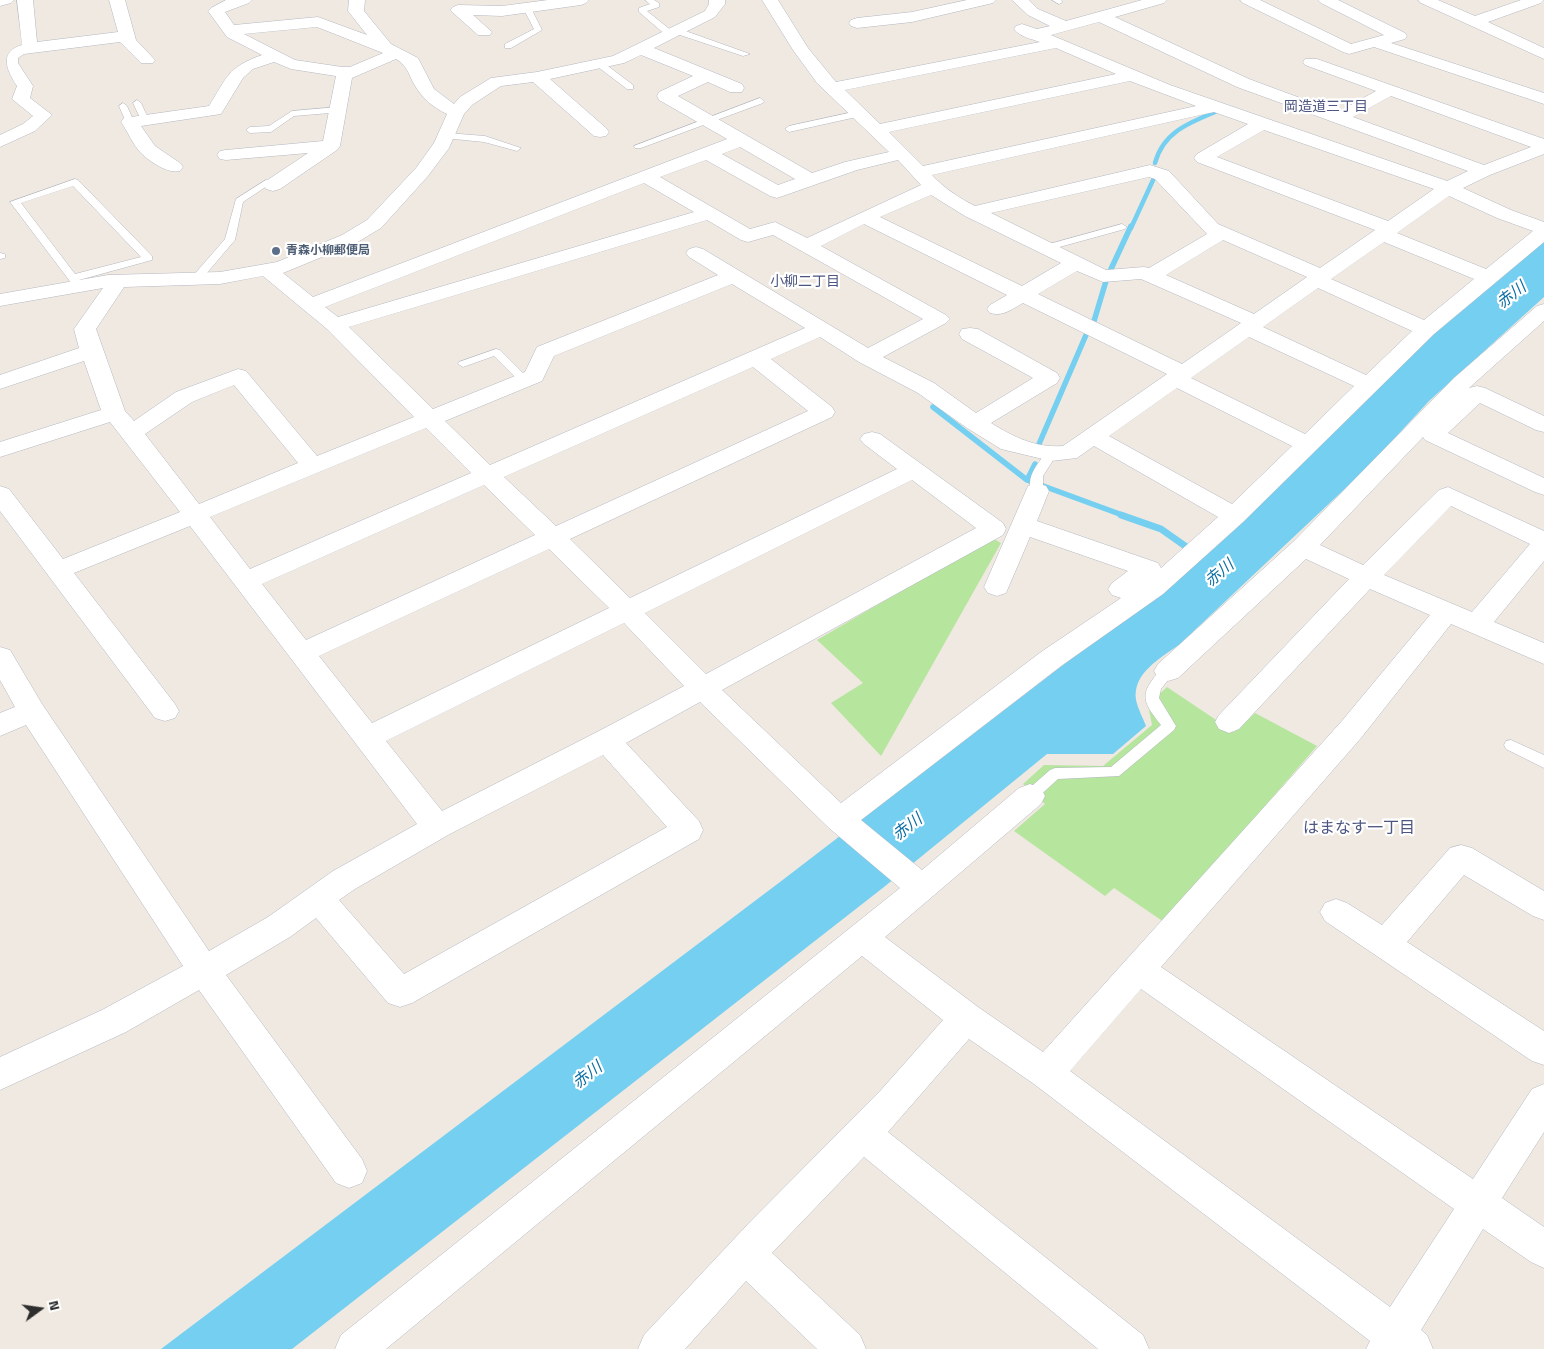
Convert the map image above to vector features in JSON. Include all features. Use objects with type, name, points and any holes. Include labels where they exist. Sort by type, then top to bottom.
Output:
[{"type":"street","points":[[0,1],[6,0]]},
{"type":"street","points":[[25,0],[30,48]]},
{"type":"street","points":[[117,0],[128,42],[147,60]]},
{"type":"street","points":[[244,0],[232,2],[216,11],[233,34],[290,64],[352,73],[391,50]]},
{"type":"street","points":[[357,0],[356,10],[391,50]]},
{"type":"street","points":[[484,32],[458,10],[502,11],[581,0]]},
{"type":"street","points":[[0,300],[76,282],[220,278],[269,271],[324,250],[349,239],[374,224],[422,172],[447,136],[456,112],[466,101],[497,82],[537,77],[618,60],[710,14],[717,4],[717,0]]},
{"type":"street","points":[[770,0],[807,59],[831,88],[902,154],[933,187],[955,203],[1103,276],[1144,273],[1151,276],[1370,385]]},
{"type":"street","points":[[857,24],[908,11],[988,0]]},
{"type":"street","points":[[1020,0],[1033,12],[1063,26]]},
{"type":"street","points":[[843,822],[1051,658],[1154,588],[1234,516],[1426,329],[1490,278],[1544,229],[1504,214],[1448,188],[1131,76],[1109,64],[1028,32],[1063,26],[1159,0]]},
{"type":"street","points":[[1248,0],[1349,49],[1398,36],[1326,0]]},
{"type":"street","points":[[1426,0],[1544,54]]},
{"type":"street","points":[[1474,22],[1524,2],[1544,12]]},
{"type":"street","points":[[1100,16],[1244,83],[1484,172]]},
{"type":"street","points":[[230,30],[318,22],[391,50],[412,61],[421,84],[429,96],[438,104],[456,112]]},
{"type":"street","points":[[0,142],[20,132],[43,115],[22,99],[25,86],[10,63],[10,56],[19,50],[30,48],[126,36]]},
{"type":"street","points":[[1376,43],[1544,99]]},
{"type":"street","points":[[831,88],[1055,44]]},
{"type":"street","points":[[641,48],[736,88]]},
{"type":"street","points":[[174,167],[148,150],[138,121],[215,110],[237,74],[247,66],[276,56]]},
{"type":"street","points":[[1311,62],[1544,146]]},
{"type":"street","points":[[1436,77],[1452,68]]},
{"type":"street","points":[[273,185],[331,146],[345,71]]},
{"type":"street","points":[[708,76],[665,96],[739,141],[810,180]]},
{"type":"street","points":[[876,130],[1131,76]]},
{"type":"street","points":[[537,77],[600,132]]},
{"type":"street","points":[[919,172],[1222,108],[1244,83]]},
{"type":"street","points":[[1339,118],[1398,92],[1420,86]]},
{"type":"street","points":[[1263,123],[1203,158],[1386,232],[1490,278]]},
{"type":"street","points":[[309,306],[739,141]]},
{"type":"street","points":[[226,155],[331,146]]},
{"type":"street","points":[[696,253],[867,357],[926,388],[1008,444],[1052,454],[1069,453],[1448,188],[1544,146]]},
{"type":"street","points":[[707,153],[777,192],[850,166],[902,154]]},
{"type":"street","points":[[972,212],[1150,171],[1162,174],[1211,228],[1426,329]]},
{"type":"street","points":[[645,176],[748,236],[775,228],[939,319],[867,357]]},
{"type":"street","points":[[807,245],[864,217],[933,187]]},
{"type":"street","points":[[334,325],[708,214]]},
{"type":"street","points":[[864,217],[1022,294],[1306,444]]},
{"type":"street","points":[[1151,276],[1222,233]]},
{"type":"street","points":[[997,309],[1076,263]]},
{"type":"street","points":[[269,271],[334,325],[553,537],[702,688],[843,822],[914,882]]},
{"type":"street","points":[[60,570],[534,376],[545,352],[733,276]]},
{"type":"street","points":[[118,281],[85,329],[91,351],[114,413],[132,433],[437,827]]},
{"type":"street","points":[[1168,671],[1303,547],[1462,383],[1544,310]]},
{"type":"street","points":[[245,581],[821,329]]},
{"type":"street","points":[[970,334],[1049,378],[975,423]]},
{"type":"street","points":[[0,382],[91,351]]},
{"type":"street","points":[[301,653],[824,412],[756,358]]},
{"type":"street","points":[[132,433],[184,397],[238,376],[313,466]]},
{"type":"street","points":[[1544,425],[1477,393],[1433,435],[1544,487]]},
{"type":"street","points":[[0,450],[114,413]]},
{"type":"street","points":[[1093,436],[1234,516]]},
{"type":"street","points":[[0,1074],[114,1021],[204,972],[279,927],[344,880],[437,827],[606,740],[994,529],[872,439]]},
{"type":"street","points":[[367,738],[914,470]]},
{"type":"street","points":[[997,587],[1036,484]]},
{"type":"street","points":[[0,494],[60,570],[165,711]]},
{"type":"street","points":[[1229,722],[1366,577],[1448,495],[1544,543],[1477,624]]},
{"type":"street","points":[[1022,525],[1149,569],[1038,649],[1051,658]]},
{"type":"street","points":[[1303,547],[1366,577],[1544,654]]},
{"type":"street","points":[[1046,1073],[1351,730],[1446,612]]},
{"type":"street","points":[[0,657],[32,711],[204,972],[349,1170]]},
{"type":"street","points":[[0,725],[32,711]]},
{"type":"street","points":[[318,898],[400,993],[688,830],[606,740]]},
{"type":"street","points":[[355,1349],[861,937],[914,882],[1030,796]]},
{"type":"street","points":[[1385,944],[1461,857],[1544,907]]},
{"type":"street","points":[[1336,912],[1544,1050]]},
{"type":"street","points":[[861,937],[966,1018],[1046,1073],[1398,1345],[1477,1204],[1544,1100]]},
{"type":"street","points":[[1138,969],[1544,1249]]},
{"type":"street","points":[[658,1349],[745,1254],[892,1102],[966,1018]]},
{"type":"street","points":[[862,1133],[1129,1349]]},
{"type":"street","points":[[745,1254],[846,1349]]},
{"type":"lane","points":[[649,0],[656,5],[642,10],[673,32],[746,54]]},
{"type":"lane","points":[[508,46],[538,30],[527,8]]},
{"type":"lane","points":[[601,64],[630,87]]},
{"type":"lane","points":[[638,146],[760,100]]},
{"type":"lane","points":[[137,103],[138,121]]},
{"type":"lane","points":[[123,106],[138,121]]},
{"type":"lane","points":[[250,130],[271,129],[292,114],[339,110]]},
{"type":"lane","points":[[789,129],[858,114]]},
{"type":"lane","points":[[447,136],[485,139],[517,148]]},
{"type":"lane","points":[[75,182],[148,258],[76,282],[15,202],[75,182]]},
{"type":"lane","points":[[196,279],[230,240],[239,201],[266,183],[273,185]]},
{"type":"lane","points":[[1045,248],[1122,228]]},
{"type":"lane","points":[[463,364],[496,352],[524,380]]},
{"type":"lane","points":[[1036,484],[1052,454]]},
{"type":"lane","points":[[1030,796],[1055,774],[1114,772],[1169,726],[1154,706],[1151,695],[1154,685],[1168,671]]},
{"type":"lane","points":[[1511,745],[1544,762]]},
{"type":"green space","points":[[992,538],[1001,543],[881,756],[831,703],[863,683],[817,640]]},
{"type":"green space","points":[[1167,687],[1234,732],[1255,713],[1317,746],[1164,922],[1114,888],[1105,896],[1014,831],[1045,804],[1023,784],[1044,765],[1103,766],[1152,725],[1148,705]]},
{"type":"water","name":"赤川","points":[[1544,239],[1544,297],[1429,401],[1369,466],[1180,644],[1149,667],[1143,674],[1136,690],[1136,700],[1146,726],[1113,754],[1047,754],[884,887],[292,1349],[161,1349],[780,882],[1175,579],[1436,330]]},
{"type":"waterway","points":[[1155,163],[1164,144],[1178,130],[1195,120],[1215,112]]},
{"type":"waterway","points":[[1131,228],[1154,178]]},
{"type":"waterway","points":[[1111,269],[1131,226]]},
{"type":"waterway","points":[[1094,321],[1106,281]]},
{"type":"waterway","points":[[1039,444],[1086,335]]},
{"type":"waterway","points":[[933,407],[1027,480]]},
{"type":"waterway","points":[[1027,480],[1035,464]]},
{"type":"waterway","points":[[1027,480],[1125,516]]},
{"type":"waterway","points":[[1121,515],[1161,529],[1188,548]]},
{"type":"place","name":"青森小柳郵便局","points":[[276,251]]},
{"type":"district","name":"岡造道三丁目","points":[[1326,108]]},
{"type":"district","name":"小柳二丁目","points":[[805,283]]},
{"type":"district","name":"はまなす一丁目","points":[[1359,829]]}]
